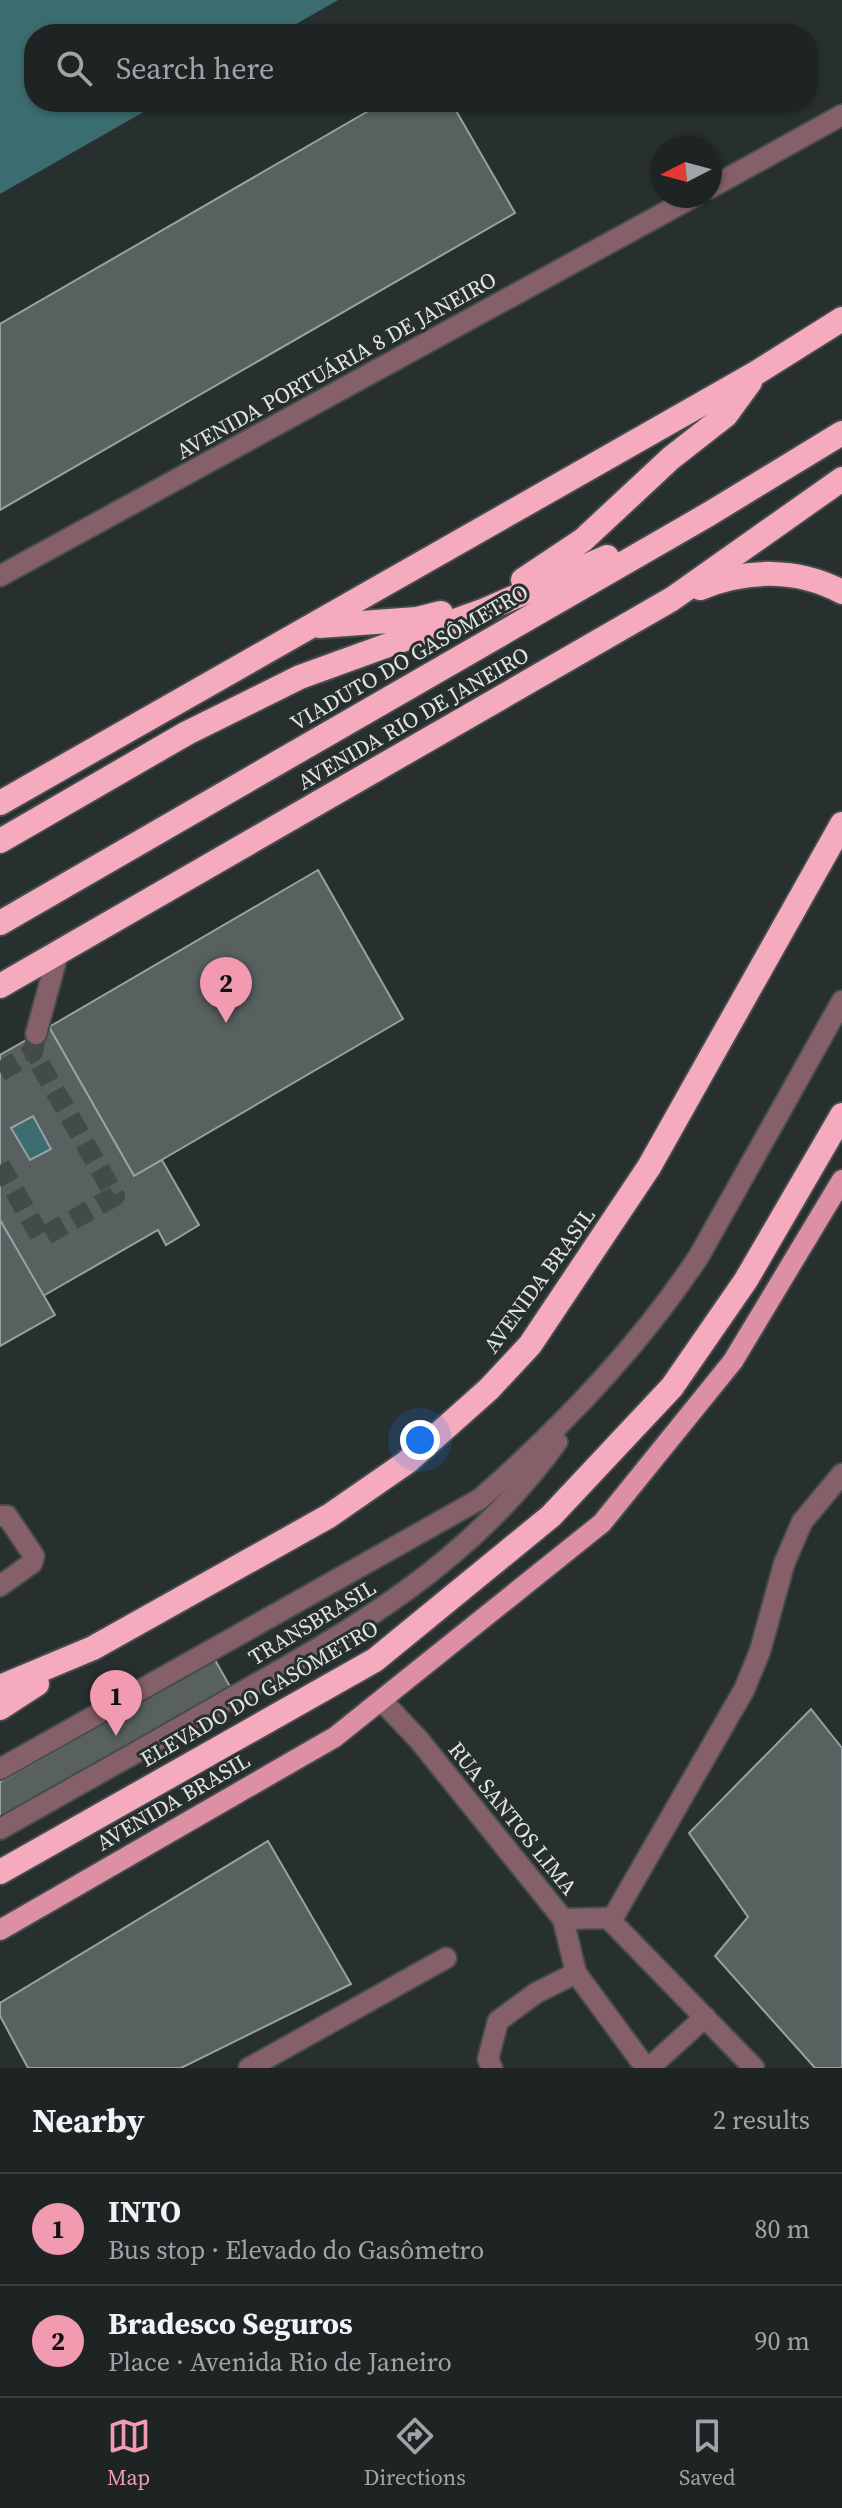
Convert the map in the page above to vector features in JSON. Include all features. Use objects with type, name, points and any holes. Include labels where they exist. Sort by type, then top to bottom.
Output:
[{"type":"highway","points":[[0,803],[756,373],[842,319]]},
{"type":"highway","points":[[314,626],[417,619],[456,610],[506,590],[583,540],[671,458],[726,415],[756,373]]},
{"type":"highway","name":"VIADUTO DO GASÔMETRO","points":[[0,923],[709,514],[842,433]]},
{"type":"highway","name":"AVENIDA RIO DE JANEIRO","points":[[0,986],[672,599],[842,479]]},
{"type":"highway","points":[[0,841],[187,733],[300,677],[485,610],[709,514]]},
{"type":"highway","points":[[672,599],[737,576],[761,575],[808,577],[842,592]]},
{"type":"highway","name":"AVENIDA BRASIL","points":[[0,1687],[93,1648],[366,1493],[449,1427],[489,1389],[530,1345],[649,1167],[842,824]]},
{"type":"highway","name":"ELEVADO DO GASÔMETRO","points":[[0,1872],[375,1660],[551,1516],[672,1387],[746,1280],[842,1115]]},
{"type":"highway","points":[[0,1708],[93,1648]]},
{"type":"main road","name":"AVENIDA BRASIL","points":[[0,1930],[335,1737],[383,1702],[602,1523],[733,1361],[842,1180]]},
{"type":"street","points":[[722,181],[842,115]]},
{"type":"street","name":"AVENIDA PORTUÁRIA 8 DE JANEIRO","points":[[0,576],[673,208]]},
{"type":"street","points":[[36,1034],[58,953]]},
{"type":"street","name":"TRANSBRASIL","points":[[0,1769],[480,1499],[539,1447],[594,1390],[673,1295],[699,1256],[842,1001]]},
{"type":"street","name":"TRANSBRASIL","points":[[0,1829],[378,1612],[428,1576],[460,1549],[532,1477],[594,1390]]},
{"type":"street","points":[[754,2068],[611,1921],[744,1690],[760,1651],[784,1564],[802,1522],[842,1474]]},
{"type":"street","points":[[0,1516],[7,1516],[34,1556],[32,1563],[0,1586]]},
{"type":"street","name":"RUA SANTOS LIMA","points":[[383,1702],[419,1740],[563,1919],[608,1918],[611,1921]]},
{"type":"street","points":[[563,1919],[576,1973],[648,2068],[705,2017]]},
{"type":"street","points":[[249,2068],[446,1958]]},
{"type":"street","points":[[492,2068],[488,2059],[498,2021],[536,1993],[576,1973]]},
{"type":"water","points":[[0,0],[338,0],[296,24],[24,24],[24,112],[144,112],[0,194]]},
{"type":"water","points":[[33,1116],[51,1149],[30,1160],[11,1128]]},
{"type":"building","points":[[367,112],[457,112],[515,213],[0,510],[0,324]]},
{"type":"building","points":[[318,870],[403,1019],[134,1176],[49,1027]]},
{"type":"building","points":[[49,1027],[134,1176],[162,1160],[199,1225],[166,1245],[158,1230],[43,1296],[0,1220],[0,1055]],"holes":[[[33,1116],[51,1149],[30,1160],[11,1128]]]},
{"type":"building","points":[[0,1220],[55,1315],[0,1346]]},
{"type":"building","points":[[215,1660],[232,1690],[0,1821],[0,1782]]},
{"type":"building","points":[[811,1709],[842,1748],[842,2068],[815,2068],[715,1956],[748,1917],[689,1833]]},
{"type":"building","points":[[268,1841],[351,1984],[181,2068],[28,2068],[0,2016],[0,2003]]},
{"type":"tunnel","points":[[0,1072],[33,1052],[35,1042]]},
{"type":"tunnel","points":[[0,1165],[41,1238],[115,1196],[33,1052]]},
{"type":"place","name":"Bradesco Seguros","points":[[226,1023]]},
{"type":"place","name":"INTO","points":[[116,1736]]}]
